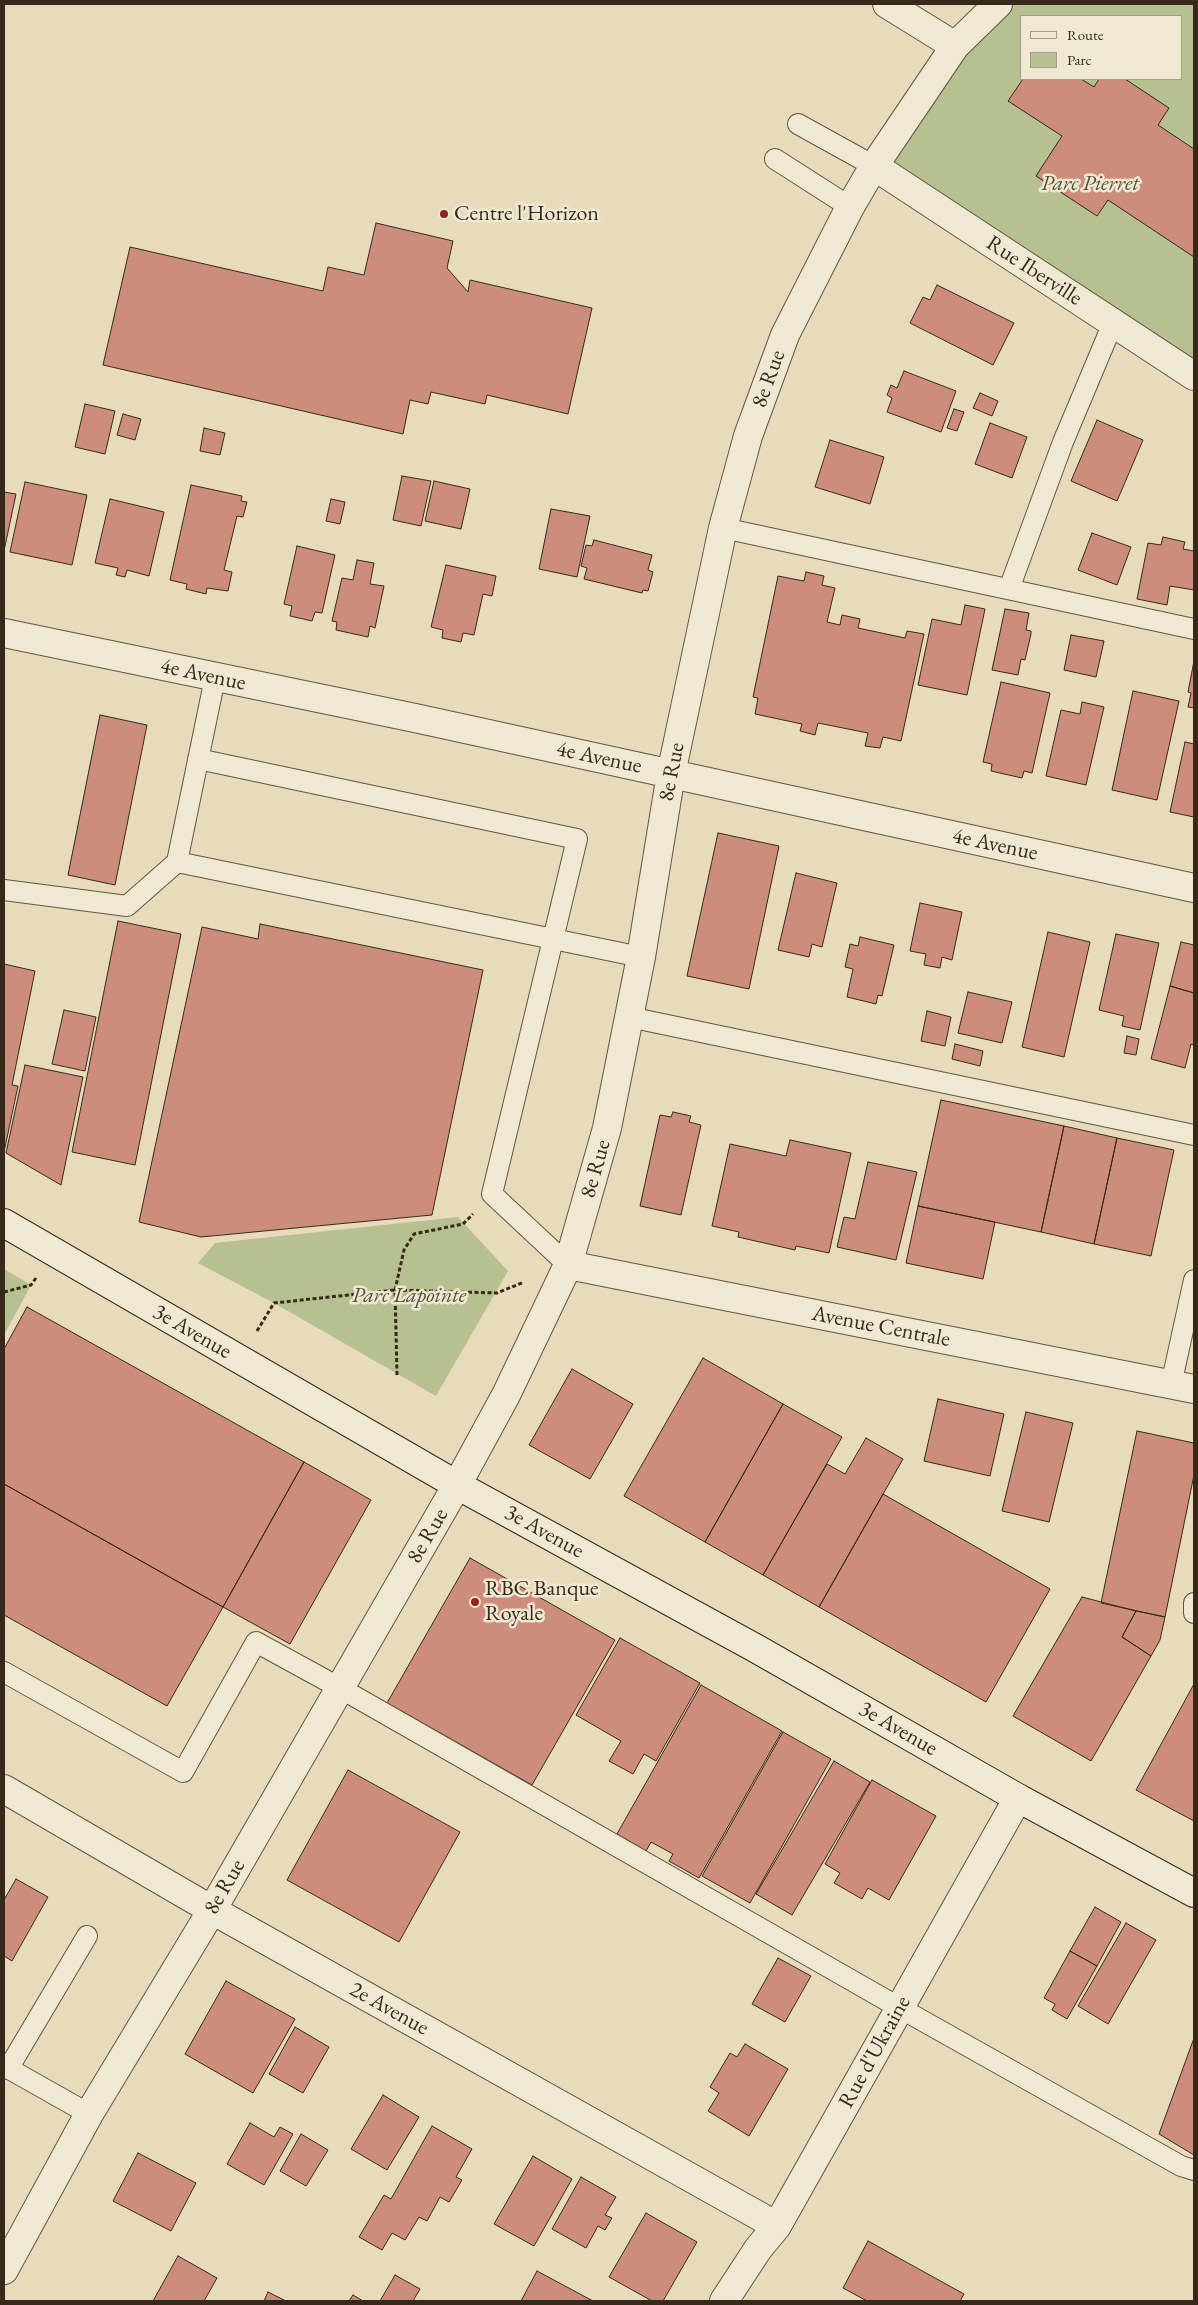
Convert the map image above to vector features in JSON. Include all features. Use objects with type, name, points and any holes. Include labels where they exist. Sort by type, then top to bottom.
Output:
[{"type":"street","points":[[888,4],[955,46]]},
{"type":"street","name":"8e Rue","points":[[4,2270],[89,2114],[212,1910],[457,1485],[506,1395],[568,1266],[607,1128],[641,957],[671,774],[724,528],[748,436],[786,335],[850,207],[874,166],[955,46],[998,4]]},
{"type":"street","name":"Rue Iberville","points":[[874,166],[1194,376]]},
{"type":"street","name":"4e Avenue","points":[[4,633],[671,774],[1194,888]]},
{"type":"street","name":"3e Avenue","points":[[4,1223],[457,1485],[758,1649],[1018,1798],[1194,1893]]},
{"type":"street","name":"Avenue Centrale","points":[[568,1266],[1183,1387]]},
{"type":"street","name":"2e Avenue","points":[[4,1788],[212,1910],[777,2226]]},
{"type":"street","name":"Rue d'Ukraine","points":[[724,2301],[758,2249],[777,2226],[1018,1798]]},
{"type":"lane","points":[[798,124],[874,166]]},
{"type":"lane","points":[[775,159],[850,207]]},
{"type":"lane","points":[[1009,589],[1064,442],[1113,323]]},
{"type":"lane","points":[[724,528],[1194,629]]},
{"type":"lane","points":[[4,890],[127,906],[177,862],[215,678]]},
{"type":"lane","points":[[198,759],[577,839],[492,1194],[568,1266]]},
{"type":"lane","points":[[177,862],[641,957]]},
{"type":"lane","points":[[629,1017],[1194,1135]]},
{"type":"lane","points":[[1183,1387],[1194,1280]]},
{"type":"lane","points":[[1194,1603],[1194,1613]]},
{"type":"lane","points":[[4,1672],[182,1772],[256,1642],[340,1688],[900,2008],[1182,2166],[1194,2170]]},
{"type":"lane","points":[[87,1936],[6,2068],[89,2114]]},
{"type":"path","points":[[397,1375],[395,1290],[404,1250],[414,1234],[463,1224],[492,1194]]},
{"type":"path","points":[[240,1360],[274,1303],[395,1290],[497,1293],[568,1266]]},
{"type":"green space","name":"Parc Pierret","points":[[998,4],[1194,4],[1194,376],[874,166]]},
{"type":"green space","name":"Parc Lapointe","points":[[458,1217],[508,1271],[436,1396],[274,1303],[198,1263],[215,1243]]},
{"type":"green space","points":[[4,1269],[31,1285],[4,1335]]},
{"type":"building","points":[[1022,80],[1083,80],[1094,87],[1098,80],[1127,80],[1169,108],[1158,125],[1194,149],[1194,257],[1108,200],[1097,216],[1036,176],[1062,136],[1008,101]]},
{"type":"building","points":[[376,223],[453,241],[447,268],[468,292],[470,280],[592,308],[568,414],[487,395],[485,404],[431,392],[428,404],[410,400],[403,434],[103,365],[130,247],[323,291],[328,267],[364,275]]},
{"type":"building","points":[[937,285],[1014,323],[993,365],[910,323],[923,297],[930,300]]},
{"type":"building","points":[[904,371],[956,391],[941,432],[887,412],[892,398],[887,395],[891,385],[897,388]]},
{"type":"building","points":[[980,393],[998,401],[992,416],[973,408]]},
{"type":"building","points":[[85,404],[115,411],[105,454],[75,447]]},
{"type":"building","points":[[954,409],[964,412],[957,431],[947,428]]},
{"type":"building","points":[[123,414],[141,419],[135,440],[117,435]]},
{"type":"building","points":[[1097,420],[1143,440],[1117,501],[1071,481]]},
{"type":"building","points":[[990,423],[1027,437],[1012,478],[975,464]]},
{"type":"building","points":[[204,428],[225,433],[220,455],[200,451]]},
{"type":"building","points":[[830,440],[884,457],[870,504],[815,487]]},
{"type":"building","points":[[402,476],[431,481],[421,526],[393,520]]},
{"type":"building","points":[[434,481],[470,489],[461,529],[425,521]]},
{"type":"building","points":[[25,482],[87,495],[72,565],[10,552]]},
{"type":"building","points":[[191,485],[242,496],[241,501],[247,502],[243,517],[237,516],[224,570],[232,572],[228,591],[207,588],[206,594],[186,589],[187,584],[170,580]]},
{"type":"building","points":[[4,492],[16,494],[4,551]]},
{"type":"building","points":[[110,499],[164,512],[149,576],[127,570],[125,577],[116,575],[118,568],[95,563]]},
{"type":"building","points":[[331,499],[345,502],[340,524],[326,521]]},
{"type":"building","points":[[551,509],[590,516],[577,577],[539,569]]},
{"type":"building","points":[[1092,533],[1131,547],[1117,585],[1078,570]]},
{"type":"building","points":[[1163,537],[1185,542],[1183,549],[1194,551],[1194,590],[1170,586],[1167,605],[1137,599],[1148,543],[1161,545]]},
{"type":"building","points":[[594,540],[652,555],[648,570],[653,572],[648,591],[643,590],[642,593],[584,579],[587,568],[581,566],[586,545],[592,546]]},
{"type":"building","points":[[297,546],[335,555],[322,613],[315,612],[312,621],[290,616],[292,606],[284,604]]},
{"type":"building","points":[[357,560],[374,563],[370,584],[384,586],[375,628],[370,626],[368,637],[336,630],[337,622],[332,621],[342,578],[353,580]]},
{"type":"building","points":[[446,565],[496,576],[492,596],[483,594],[474,635],[463,633],[461,642],[442,638],[443,630],[431,627]]},
{"type":"building","points":[[806,572],[824,576],[822,585],[835,588],[827,622],[840,625],[842,615],[860,619],[858,628],[905,638],[907,631],[924,634],[901,741],[883,737],[880,748],[865,746],[868,733],[818,723],[815,735],[800,731],[802,724],[755,714],[758,698],[753,697],[778,576],[804,581]]},
{"type":"building","points":[[965,605],[985,609],[967,695],[918,685],[932,619],[961,625]]},
{"type":"building","points":[[1005,609],[1029,613],[1026,630],[1031,631],[1031,634],[1025,660],[1021,659],[1018,675],[992,670]]},
{"type":"building","points":[[1071,635],[1104,641],[1096,677],[1064,670]]},
{"type":"building","points":[[1194,661],[1194,708],[1188,707],[1191,693],[1188,692]]},
{"type":"building","points":[[1001,682],[1050,693],[1032,773],[1024,771],[1022,778],[991,771],[992,764],[983,762]]},
{"type":"building","points":[[1133,691],[1179,701],[1157,800],[1112,790]]},
{"type":"building","points":[[1082,702],[1104,707],[1086,785],[1046,776],[1061,710],[1080,714]]},
{"type":"building","points":[[100,715],[147,725],[115,885],[68,875]]},
{"type":"building","points":[[1185,742],[1194,744],[1194,817],[1170,812]]},
{"type":"building","points":[[718,833],[779,846],[749,989],[687,976]]},
{"type":"building","points":[[796,873],[837,883],[822,947],[812,944],[809,957],[778,950]]},
{"type":"building","points":[[920,903],[962,912],[952,960],[942,957],[940,968],[924,965],[926,954],[910,951]]},
{"type":"building","points":[[118,921],[181,934],[135,1165],[72,1152]]},
{"type":"building","points":[[260,924],[483,970],[432,1215],[201,1237],[139,1222],[202,927],[258,939]]},
{"type":"building","points":[[1048,932],[1090,942],[1064,1057],[1022,1047]]},
{"type":"building","points":[[1116,934],[1159,943],[1140,1030],[1122,1026],[1124,1016],[1099,1010]]},
{"type":"building","points":[[860,937],[894,945],[882,996],[878,995],[876,1004],[847,997],[853,969],[845,967],[850,944],[858,946]]},
{"type":"building","points":[[1181,942],[1194,945],[1194,993],[1170,986]]},
{"type":"building","points":[[4,964],[35,971],[12,1085],[18,1086],[4,1152]]},
{"type":"building","points":[[1170,986],[1194,993],[1194,1045],[1191,1044],[1185,1068],[1151,1059]]},
{"type":"building","points":[[968,992],[1012,1002],[1002,1043],[958,1033]]},
{"type":"building","points":[[64,1010],[96,1017],[85,1071],[52,1064]]},
{"type":"building","points":[[927,1011],[951,1017],[945,1046],[921,1041]]},
{"type":"building","points":[[1127,1036],[1139,1039],[1136,1055],[1124,1053]]},
{"type":"building","points":[[955,1044],[983,1051],[980,1066],[952,1059]]},
{"type":"building","points":[[25,1065],[83,1077],[61,1185],[6,1153]]},
{"type":"building","points":[[941,1100],[1064,1126],[1041,1232],[918,1206]]},
{"type":"building","points":[[673,1112],[691,1116],[689,1122],[701,1125],[681,1215],[640,1206],[660,1115],[671,1117]]},
{"type":"building","points":[[1064,1126],[1117,1138],[1094,1244],[1041,1232]]},
{"type":"building","points":[[1117,1138],[1174,1150],[1151,1256],[1094,1244]]},
{"type":"building","points":[[790,1140],[851,1153],[829,1253],[796,1246],[795,1250],[738,1237],[739,1232],[712,1226],[730,1144],[786,1156]]},
{"type":"building","points":[[868,1162],[917,1172],[896,1260],[837,1247],[844,1217],[855,1219]]},
{"type":"building","points":[[918,1206],[995,1222],[983,1279],[906,1263]]},
{"type":"building","points":[[27,1307],[304,1462],[223,1607],[4,1484],[4,1349]]},
{"type":"building","points":[[703,1358],[783,1404],[705,1542],[624,1496]]},
{"type":"building","points":[[572,1369],[633,1404],[590,1479],[529,1445]]},
{"type":"building","points":[[938,1399],[1004,1414],[990,1476],[924,1461]]},
{"type":"building","points":[[783,1404],[842,1437],[763,1575],[705,1542]]},
{"type":"building","points":[[1026,1412],[1073,1423],[1049,1522],[1002,1511]]},
{"type":"building","points":[[1137,1431],[1194,1443],[1194,1475],[1165,1617],[1101,1603]]},
{"type":"building","points":[[866,1438],[903,1459],[819,1607],[763,1575],[827,1464],[845,1474]]},
{"type":"building","points":[[304,1462],[371,1500],[290,1644],[223,1607]]},
{"type":"building","points":[[4,1484],[223,1607],[167,1706],[4,1615]]},
{"type":"building","points":[[883,1494],[1050,1589],[986,1702],[819,1607]]},
{"type":"building","points":[[470,1558],[615,1640],[532,1785],[387,1703]]},
{"type":"building","points":[[1082,1597],[1136,1611],[1122,1637],[1151,1656],[1091,1761],[1013,1716]]},
{"type":"building","points":[[1136,1611],[1165,1617],[1160,1640],[1151,1656],[1122,1637]]},
{"type":"building","points":[[620,1638],[700,1683],[656,1761],[644,1754],[633,1774],[609,1761],[621,1741],[576,1715]]},
{"type":"building","points":[[1194,1684],[1194,1821],[1136,1790]]},
{"type":"building","points":[[701,1685],[782,1731],[699,1878],[669,1861],[673,1854],[651,1842],[646,1851],[617,1834]]},
{"type":"building","points":[[783,1732],[831,1759],[750,1903],[702,1876]]},
{"type":"building","points":[[834,1761],[870,1782],[792,1915],[756,1894]]},
{"type":"building","points":[[348,1770],[460,1832],[399,1942],[287,1880]]},
{"type":"building","points":[[872,1780],[936,1816],[889,1900],[868,1888],[862,1899],[834,1883],[840,1873],[825,1864]]},
{"type":"building","points":[[16,1879],[48,1897],[12,1961],[4,1956],[4,1900]]},
{"type":"building","points":[[1095,1907],[1121,1922],[1097,1966],[1070,1951]]},
{"type":"building","points":[[1126,1923],[1156,1940],[1108,2024],[1078,2006]]},
{"type":"building","points":[[1070,1951],[1097,1966],[1067,2019],[1052,2010],[1055,2004],[1044,1998]]},
{"type":"building","points":[[778,1958],[811,1976],[785,2022],[752,2004]]},
{"type":"building","points":[[226,1981],[295,2019],[253,2093],[185,2054]]},
{"type":"building","points":[[295,2027],[329,2047],[303,2093],[269,2074]]},
{"type":"building","points":[[1194,2038],[1194,2155],[1159,2134]]},
{"type":"building","points":[[745,2044],[788,2069],[749,2136],[708,2111],[719,2093],[710,2087],[730,2053],[737,2057]]},
{"type":"building","points":[[383,2095],[419,2117],[387,2170],[351,2149]]},
{"type":"building","points":[[250,2123],[274,2137],[280,2127],[293,2134],[264,2185],[227,2164]]},
{"type":"building","points":[[432,2126],[472,2149],[456,2177],[462,2180],[449,2202],[440,2197],[427,2221],[419,2217],[405,2240],[392,2233],[382,2250],[359,2237],[384,2195],[391,2199]]},
{"type":"building","points":[[301,2134],[328,2150],[306,2186],[280,2171]]},
{"type":"building","points":[[138,2153],[196,2183],[171,2231],[113,2201]]},
{"type":"building","points":[[533,2156],[572,2179],[534,2246],[494,2224]]},
{"type":"building","points":[[581,2177],[616,2197],[605,2215],[612,2218],[605,2230],[598,2226],[586,2248],[552,2229]]},
{"type":"building","points":[[646,2213],[697,2242],[663,2301],[652,2301],[609,2277]]},
{"type":"building","points":[[868,2241],[964,2294],[960,2301],[867,2301],[843,2288]]},
{"type":"building","points":[[178,2256],[217,2278],[204,2301],[153,2301]]},
{"type":"building","points":[[537,2271],[593,2301],[521,2301]]},
{"type":"building","points":[[395,2275],[420,2289],[413,2301],[380,2301]]},
{"type":"building","points":[[268,2292],[286,2301],[264,2301]]},
{"type":"building","points":[[353,2295],[363,2301],[349,2301]]},
{"type":"place","name":"Centre l'Horizon","points":[[444,214]]},
{"type":"place","name":"RBC Banque Royale","points":[[475,1602]]}]
